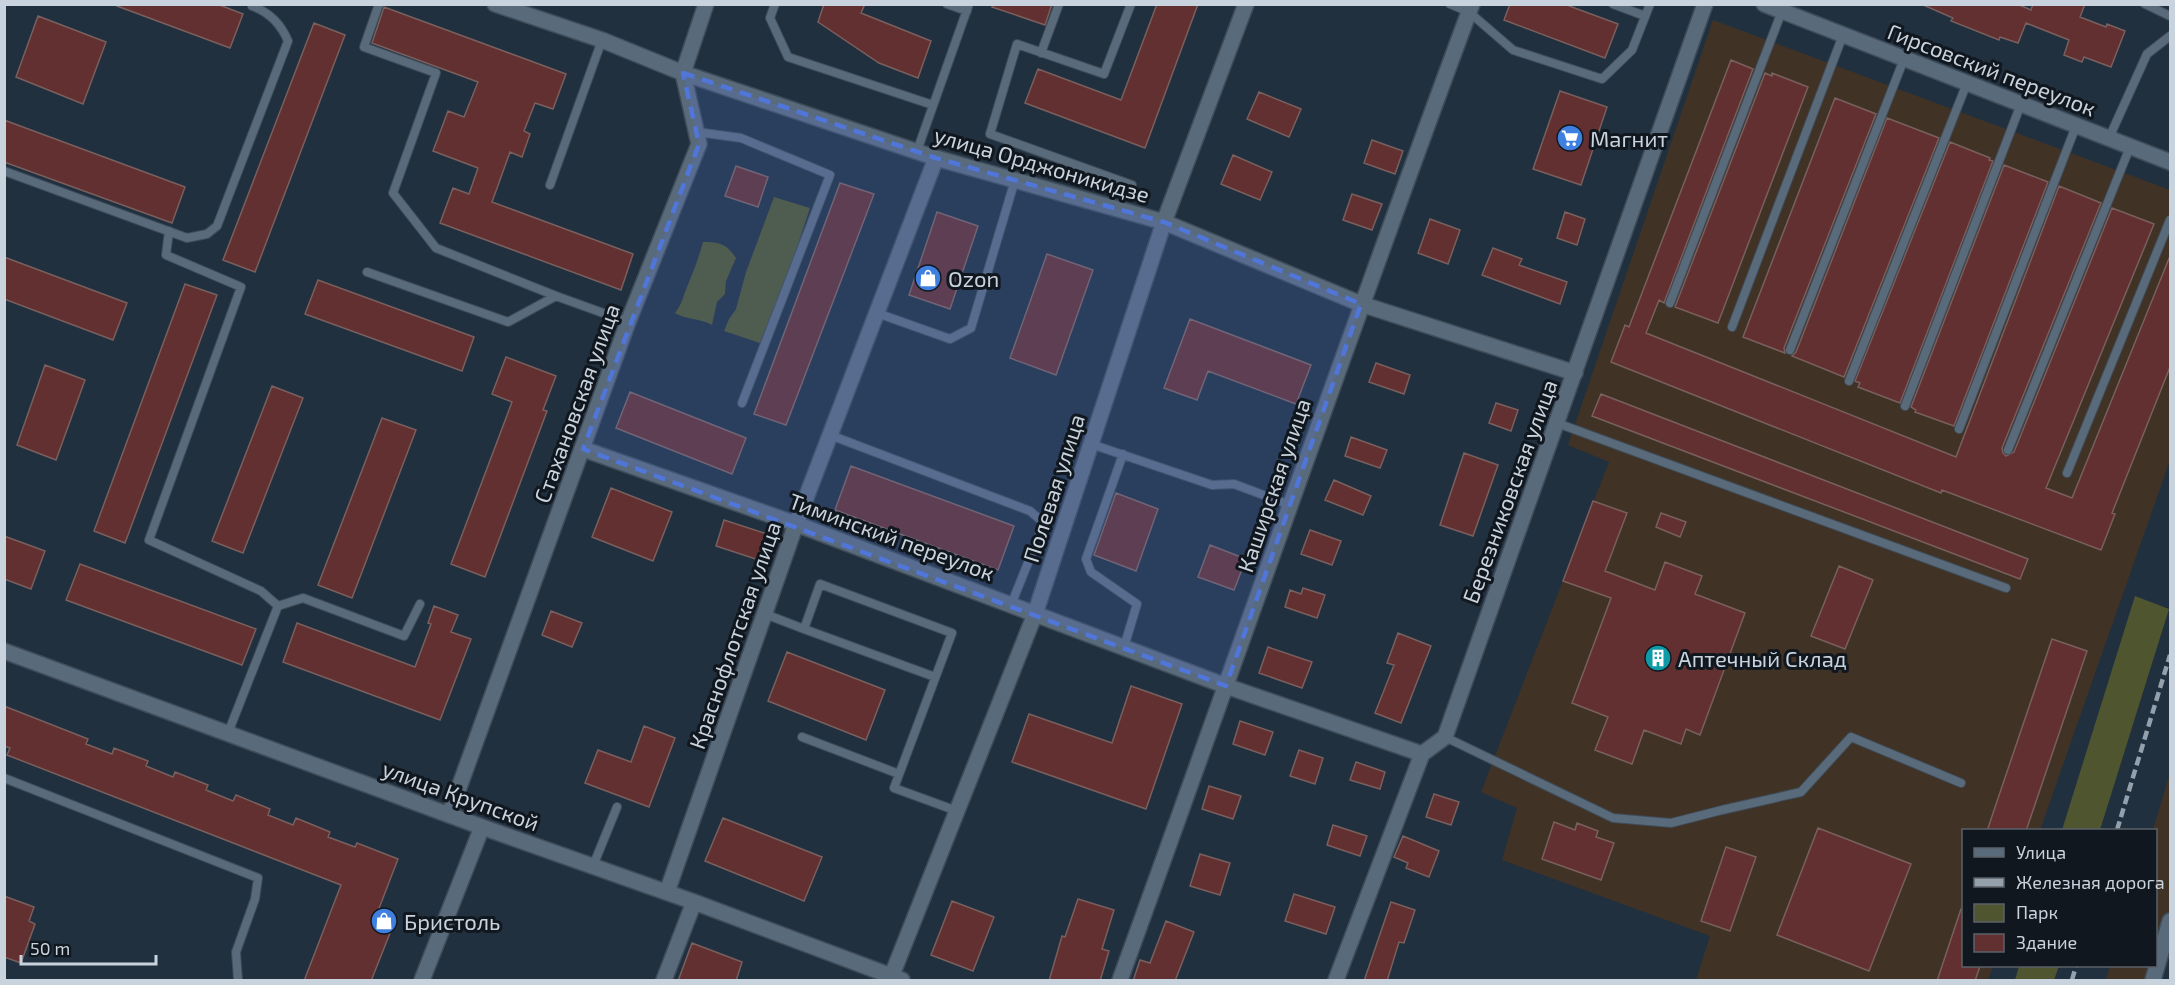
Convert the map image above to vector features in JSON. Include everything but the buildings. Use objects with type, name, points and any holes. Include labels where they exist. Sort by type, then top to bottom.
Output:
[{"type":"street","name":"улица Орджоникидзе","points":[[495,4],[602,39],[683,73],[936,158],[1164,222],[1361,304],[1575,374]]},
{"type":"street","points":[[683,73],[706,4]]},
{"type":"street","name":"Полевая улица","points":[[894,979],[1035,614],[1164,222],[1246,4]]},
{"type":"street","name":"Березниковская улица","points":[[1445,737],[1705,4]]},
{"type":"street","name":"Гирсовский переулок","points":[[1764,4],[2170,162]]},
{"type":"street","name":"Каширская улица","points":[[1120,981],[1361,304],[1470,8]]},
{"type":"street","name":"Стахановская улица","points":[[449,815],[628,322],[699,144],[683,73]]},
{"type":"street","name":"Краснофлотская улица","points":[[667,892],[796,524],[936,158]]},
{"type":"street","name":"Тиминский переулок","points":[[583,449],[796,524],[1226,686],[1422,754]]},
{"type":"street","name":"улица Крупской","points":[[4,651],[482,827],[667,892],[894,979]]},
{"type":"street","points":[[1336,981],[1422,754],[1445,737]]},
{"type":"street","points":[[422,981],[482,827]]},
{"type":"street","points":[[664,981],[694,902]]},
{"type":"street","points":[[2157,967],[2170,921]]},
{"type":"lane","points":[[379,4],[364,47],[436,74],[393,193],[436,248],[628,322]]},
{"type":"lane","points":[[775,4],[770,18],[788,57],[933,105]]},
{"type":"lane","points":[[917,151],[968,8],[947,4]]},
{"type":"lane","points":[[1041,52],[1059,4]]},
{"type":"lane","points":[[1131,4],[1104,74],[1017,44],[990,134],[1132,185]]},
{"type":"lane","points":[[1450,4],[1470,8],[1513,50],[1602,79],[1632,50],[1650,4]]},
{"type":"lane","points":[[1613,4],[1645,16]]},
{"type":"lane","points":[[2145,4],[2170,16]]},
{"type":"lane","points":[[4,171],[187,238],[207,234],[217,226],[288,41],[283,28],[263,10],[251,5]]},
{"type":"lane","points":[[1670,303],[1782,11]]},
{"type":"lane","points":[[1732,327],[1843,35]]},
{"type":"lane","points":[[2109,138],[2147,54],[2170,36]]},
{"type":"lane","points":[[550,184],[602,39]]},
{"type":"lane","points":[[1790,350],[1904,58]]},
{"type":"lane","points":[[1849,381],[1967,83]]},
{"type":"lane","points":[[1905,406],[2021,104]]},
{"type":"lane","points":[[1959,429],[2076,126]]},
{"type":"lane","points":[[697,132],[741,138],[830,175],[742,403]]},
{"type":"lane","points":[[2008,450],[2130,147]]},
{"type":"lane","points":[[877,313],[950,339],[971,327],[1015,180]]},
{"type":"lane","points":[[2067,473],[2170,220]]},
{"type":"lane","points":[[168,231],[166,255],[241,287],[149,540],[261,591],[278,606]]},
{"type":"lane","points":[[368,272],[508,322],[556,296]]},
{"type":"lane","points":[[1557,423],[2006,588]]},
{"type":"lane","points":[[830,435],[1030,511],[1044,523],[1011,605]]},
{"type":"lane","points":[[1091,444],[1212,485],[1234,484],[1290,505]]},
{"type":"lane","points":[[1123,454],[1086,559],[1091,572],[1137,604],[1124,647]]},
{"type":"lane","points":[[804,628],[820,584],[952,633],[894,788],[957,811]]},
{"type":"lane","points":[[278,606],[303,598],[404,636],[420,604]]},
{"type":"lane","points":[[228,733],[278,606]]},
{"type":"lane","points":[[765,614],[935,677]]},
{"type":"lane","points":[[802,737],[899,774]]},
{"type":"lane","points":[[1445,737],[1613,818],[1671,823],[1801,792],[1851,737],[1961,783]]},
{"type":"lane","points":[[4,778],[258,878],[255,900],[236,952],[238,981]]},
{"type":"lane","points":[[593,866],[617,807]]},
{"type":"highlighted area","points":[[683,73],[936,158],[1164,222],[1361,304],[1226,686],[583,449],[699,144]]},
{"type":"shaded area","points":[[1713,20],[2170,190],[2170,460],[2040,829],[1962,829],[1962,967],[1993,967],[1988,980],[1696,980],[1710,936],[1502,860],[1517,808],[1481,792],[1609,462],[1568,445]]},
{"type":"shaded area","points":[[2170,773],[2170,933],[2156,980],[2106,980],[2110,967],[2157,967],[2157,829],[2153,829]]},
{"type":"green space","points":[[774,197],[810,208],[787,278],[760,343],[724,331],[736,309],[746,272]]},
{"type":"green space","points":[[703,242],[722,245],[736,258],[726,281],[725,294],[717,302],[712,325],[675,313],[680,306]]},
{"type":"green space","points":[[2135,596],[2169,609],[2100,829],[2062,829]]},
{"type":"green space","points":[[2019,967],[2059,967],[2054,980],[2015,980]]},
{"type":"railway","points":[[2117,829],[2170,655]]},
{"type":"railway","points":[[2072,980],[2076,967]]},
{"type":"place","name":"Магнит","points":[[1570,138]]},
{"type":"place","name":"Ozon","points":[[928,278]]},
{"type":"place","name":"Аптечный Склад","points":[[1658,658]]},
{"type":"place","name":"Бристоль","points":[[384,921]]}]
